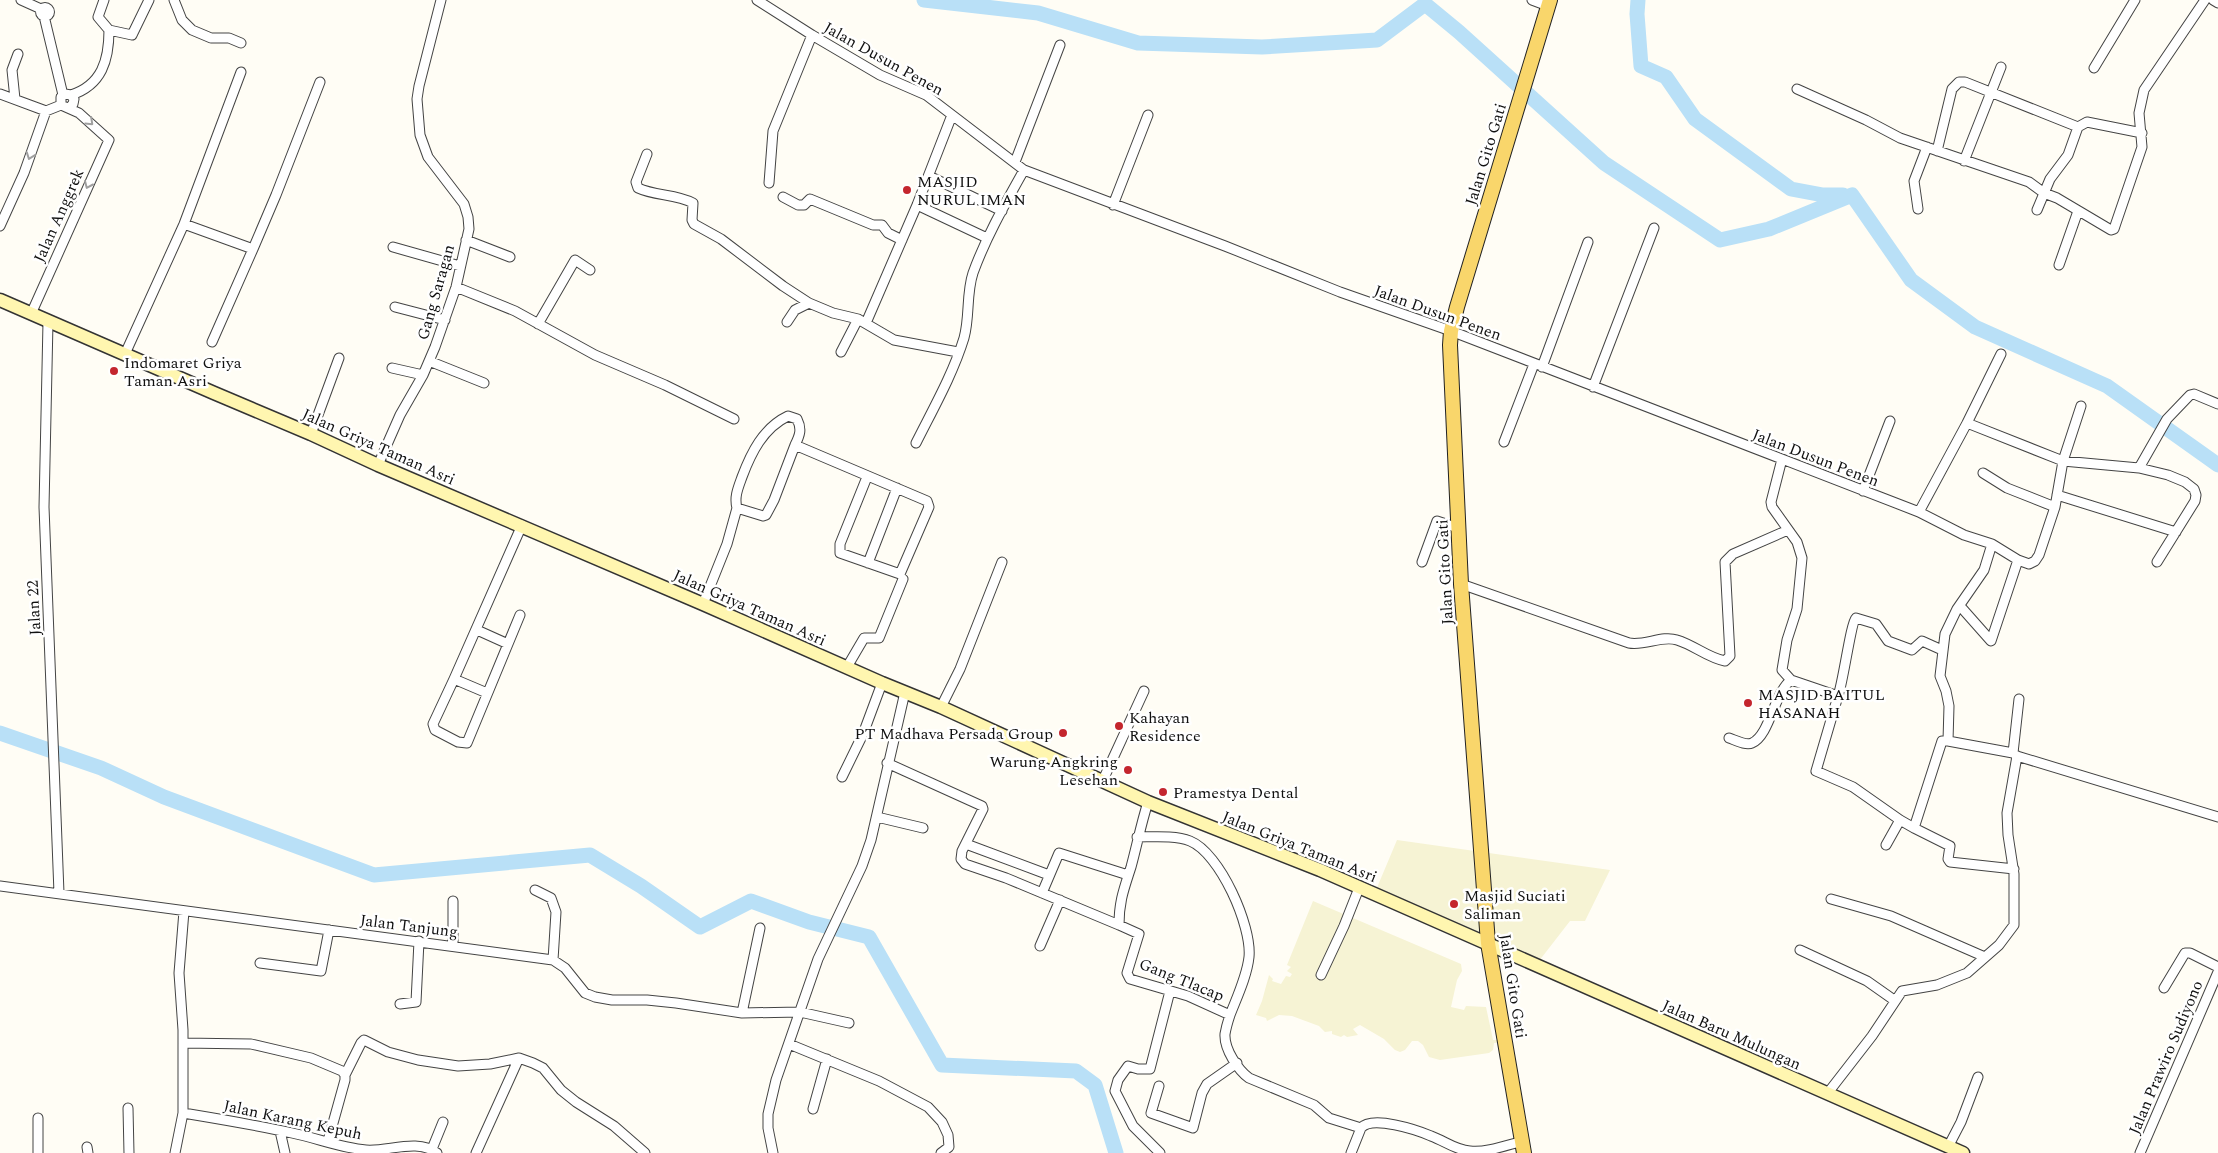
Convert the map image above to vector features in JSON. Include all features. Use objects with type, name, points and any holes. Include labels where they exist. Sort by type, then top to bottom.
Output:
[{"type":"main road","name":"Jalan Gito Gati","points":[[1523,1147],[1488,943],[1458,528],[1451,331],[1549,3]]},
{"type":"street","points":[[1,98],[15,100],[46,111],[74,102],[67,95],[46,8],[21,0]]},
{"type":"street","points":[[104,0],[98,17],[109,30],[132,35],[149,0]]},
{"type":"street","points":[[174,0],[182,20],[192,30],[210,38],[235,39],[241,43]]},
{"type":"street","name":"Gang Saragan","points":[[378,466],[400,415],[423,375],[446,320],[456,287],[469,229],[464,204],[428,158],[420,135],[417,99],[442,0]]},
{"type":"street","name":"Jalan Dusun Penen","points":[[757,0],[880,75],[926,95],[969,130],[1024,170],[1340,292],[1451,331],[1919,512],[1964,535],[1992,544],[2018,560]]},
{"type":"street","points":[[1532,0],[1549,3]]},
{"type":"street","points":[[2094,68],[2134,0]]},
{"type":"street","points":[[1797,88],[1900,138],[2029,182],[2044,193],[2111,230],[2114,229],[2142,148],[2139,113],[2144,90],[2205,0]]},
{"type":"street","points":[[2213,0],[2218,3]]},
{"type":"street","points":[[65,106],[60,99],[80,92],[95,81],[105,65],[108,56],[109,30]]},
{"type":"street","points":[[769,183],[773,131],[812,35]]},
{"type":"street","points":[[1015,162],[1060,44]]},
{"type":"street","points":[[15,100],[12,70],[18,54]]},
{"type":"street","points":[[1964,161],[2001,67]]},
{"type":"street","points":[[124,354],[184,224],[241,72]]},
{"type":"street","points":[[212,342],[253,249],[320,82]]},
{"type":"street","points":[[1937,151],[1955,85],[1965,82],[2078,128]]},
{"type":"street","name":"Jalan Anggrek","points":[[33,308],[109,140],[79,113],[65,106]]},
{"type":"street","points":[[0,226],[24,173],[46,111]]},
{"type":"street","points":[[841,352],[862,321],[902,240],[952,115]]},
{"type":"street","points":[[1113,205],[1148,115]]},
{"type":"street","points":[[2037,210],[2050,178],[2068,155],[2078,128],[2087,122],[2142,133]]},
{"type":"street","points":[[1918,209],[1914,180],[1927,147]]},
{"type":"street","points":[[647,154],[636,182],[638,188],[685,199],[692,203],[692,220],[694,224],[722,239],[782,286],[808,303],[833,313],[862,321],[879,333],[894,340],[958,352]]},
{"type":"street","points":[[916,443],[937,402],[958,352],[967,321],[970,285],[988,238],[1024,170]]},
{"type":"street","points":[[928,176],[1002,211]]},
{"type":"street","points":[[783,197],[798,205],[804,205],[810,199],[873,225],[882,225],[888,233],[902,240]]},
{"type":"street","points":[[917,205],[988,238]]},
{"type":"street","points":[[2059,265],[2078,211]]},
{"type":"street","points":[[184,224],[253,249]]},
{"type":"street","points":[[1593,387],[1654,228]]},
{"type":"street","points":[[466,240],[510,256]]},
{"type":"street","points":[[1504,442],[1538,365],[1588,242]]},
{"type":"street","points":[[393,247],[460,266]]},
{"type":"street","points":[[538,324],[575,260],[590,270]]},
{"type":"street","points":[[456,287],[514,311],[595,355],[666,385],[734,419]]},
{"type":"street","name":"Jalan Griya Taman Asri","points":[[0,300],[33,308],[48,322],[311,434],[378,466],[522,525],[942,708],[1148,802],[1488,943]]},
{"type":"street","points":[[787,322],[796,310],[808,303]]},
{"type":"street","points":[[395,307],[446,320]]},
{"type":"street","name":"Jalan 22","points":[[48,322],[44,508],[59,893]]},
{"type":"street","points":[[1919,512],[1967,423],[2001,354]]},
{"type":"street","points":[[311,434],[339,358]]},
{"type":"street","points":[[428,361],[484,383]]},
{"type":"street","points":[[392,368],[423,375]]},
{"type":"street","points":[[2139,468],[2167,419],[2192,394],[2218,404]]},
{"type":"street","points":[[1958,607],[1991,641],[2018,560],[2029,564],[2036,561],[2055,507],[2063,462],[2081,406]]},
{"type":"street","points":[[703,604],[727,544],[737,508],[735,501],[737,491],[750,456],[765,433],[779,420],[788,416],[797,419],[801,427],[799,437],[774,500],[766,515],[763,516],[737,508]]},
{"type":"street","points":[[1863,491],[1890,421]]},
{"type":"street","points":[[1967,423],[2063,462],[2139,468],[2185,482],[2194,489],[2195,501],[2156,562]]},
{"type":"street","points":[[795,445],[867,477],[924,499],[929,504],[930,507],[900,574],[840,553],[839,548],[867,477]]},
{"type":"street","points":[[1782,459],[1771,502],[1775,512],[1798,546],[1802,558],[1797,609],[1781,667],[1784,674],[1791,680],[1838,696]]},
{"type":"street","points":[[1983,473],[2007,488],[2055,507]]},
{"type":"street","points":[[868,563],[897,488]]},
{"type":"street","points":[[2057,495],[2176,532]]},
{"type":"street","points":[[1422,562],[1437,521],[1458,528]]},
{"type":"street","points":[[520,615],[467,743],[458,742],[435,730],[433,724],[477,630],[522,525]]},
{"type":"street","points":[[1462,584],[1629,642],[1637,644],[1667,639],[1677,640],[1725,661],[1730,656],[1725,562],[1732,554],[1788,530]]},
{"type":"street","points":[[1948,741],[1949,706],[1940,676],[1945,634],[1958,607],[1984,570],[1992,544]]},
{"type":"street","points":[[942,708],[960,669],[1002,562]]},
{"type":"street","points":[[847,667],[864,638],[880,638],[903,579]]},
{"type":"street","points":[[1942,650],[1922,641],[1912,650],[1890,642],[1876,624],[1856,618],[1853,620],[1851,640],[1838,696],[1816,770],[1853,788],[1900,820],[1950,846],[1948,859],[1950,862],[2014,869]]},
{"type":"street","points":[[477,630],[508,644]]},
{"type":"street","points":[[454,679],[487,693]]},
{"type":"street","points":[[1729,738],[1748,744],[1753,742],[1767,723],[1782,689],[1791,680]]},
{"type":"street","points":[[842,777],[863,734],[882,683]]},
{"type":"street","points":[[1103,780],[1144,691]]},
{"type":"street","points":[[773,1153],[768,1128],[768,1114],[776,1080],[818,959],[862,866],[877,817],[887,763],[905,692]]},
{"type":"street","points":[[1827,1094],[1872,1036],[1902,990],[1937,985],[1967,973],[1999,945],[2014,925],[2014,869],[2008,835],[2007,813],[2015,755],[2019,699]]},
{"type":"street","points":[[1914,828],[1942,741],[2015,755],[2218,817]]},
{"type":"street","points":[[887,763],[982,806],[983,809],[966,844],[962,859],[965,864],[1006,878],[1119,925],[1123,887],[1148,802]]},
{"type":"street","points":[[877,817],[923,828]]},
{"type":"street","points":[[1886,845],[1900,820]]},
{"type":"street","points":[[1137,838],[1176,838],[1191,841],[1209,858],[1238,903],[1247,929],[1248,959],[1230,1015]]},
{"type":"street","points":[[966,844],[1049,875]]},
{"type":"street","points":[[1042,893],[1057,854],[1061,853],[1128,875]]},
{"type":"street","name":"Jalan Tanjung","points":[[0,886],[552,960]]},
{"type":"street","points":[[1321,975],[1359,888]]},
{"type":"street","points":[[534,890],[551,898],[556,912],[552,960],[565,968],[586,993],[595,997],[612,1000],[647,1000],[676,1003],[742,1013],[800,1012],[849,1023]]},
{"type":"street","points":[[1831,898],[1891,916],[1985,957]]},
{"type":"street","points":[[1040,946],[1060,900]]},
{"type":"street","points":[[452,946],[453,901]]},
{"type":"street","points":[[175,1153],[183,1113],[183,1043],[179,973],[184,911]]},
{"type":"street","name":"Gang Tlacap","points":[[1119,925],[1139,934],[1127,973],[1130,979],[1188,996],[1230,1015],[1225,1036],[1229,1052],[1241,1073],[1249,1078],[1314,1105],[1329,1118],[1361,1128],[1370,1123],[1392,1125],[1430,1135],[1449,1150],[1473,1152],[1523,1147]]},
{"type":"street","points":[[742,1013],[760,928]]},
{"type":"street","points":[[260,963],[321,971],[329,930]]},
{"type":"street","points":[[400,1004],[416,1002],[420,941]]},
{"type":"street","name":"Jalan Baru Mulungan","points":[[1488,943],[1963,1153]]},
{"type":"street","points":[[1800,950],[1867,981],[1894,1000]]},
{"type":"street","points":[[2164,988],[2184,953],[2190,953],[2218,967]]},
{"type":"street","name":"Jalan Prawiro Sudiyono","points":[[2140,1153],[2218,972]]},
{"type":"street","points":[[1160,1153],[1133,1126],[1115,1091],[1118,1080],[1128,1066],[1138,1069],[1150,1069],[1170,992]]},
{"type":"street","points":[[328,1141],[345,1075],[364,1040],[395,1054],[458,1066],[490,1064],[519,1058],[543,1068],[561,1090],[598,1117],[614,1126],[643,1153]]},
{"type":"street","points":[[183,1043],[251,1044],[311,1058],[342,1071],[345,1075]]},
{"type":"street","points":[[789,1044],[879,1081],[928,1107],[942,1122],[948,1135],[949,1147],[941,1153]]},
{"type":"street","points":[[476,1153],[519,1058]]},
{"type":"street","points":[[813,1109],[827,1059]]},
{"type":"street","points":[[1159,1086],[1151,1114],[1193,1128],[1202,1093],[1207,1084],[1237,1063]]},
{"type":"street","points":[[1948,1147],[1961,1122],[1978,1077]]},
{"type":"street","points":[[128,1108],[129,1153]]},
{"type":"street","name":"Jalan Karang Kepuh","points":[[183,1113],[368,1150],[402,1146],[434,1151]]},
{"type":"street","points":[[38,1118],[38,1153]]},
{"type":"street","points":[[434,1151],[443,1122]]},
{"type":"street","points":[[1352,1153],[1361,1128]]},
{"type":"street","points":[[280,1131],[285,1153]]},
{"type":"shaded area","points":[[1397,840],[1610,870],[1585,921],[1570,921],[1539,961],[1376,890]]},
{"type":"shaded area","points":[[1313,901],[1461,964],[1462,971],[1457,980],[1451,1007],[1464,1010],[1466,1006],[1486,1007],[1493,1040],[1497,1040],[1498,1043],[1494,1043],[1493,1050],[1489,1053],[1440,1060],[1429,1057],[1423,1045],[1418,1041],[1412,1041],[1405,1050],[1400,1052],[1395,1050],[1384,1039],[1360,1025],[1353,1029],[1358,1035],[1347,1037],[1344,1035],[1341,1037],[1332,1034],[1332,1031],[1325,1032],[1319,1026],[1292,1016],[1279,1015],[1267,1021],[1266,1018],[1256,1015],[1269,975],[1273,979],[1272,981],[1281,984],[1286,976],[1290,977],[1292,974],[1287,971],[1291,967],[1287,965]]},
{"type":"waterway","points":[[924,0],[1038,13],[1138,43],[1262,47],[1377,40],[1425,4],[1459,32],[1604,163],[1720,240],[1769,229],[1852,195],[1911,280],[1975,327],[2107,386],[2218,465]]},
{"type":"waterway","points":[[1638,0],[1637,14],[1641,66],[1666,77],[1695,119],[1791,189],[1823,195],[1843,195]]},
{"type":"waterway","points":[[0,733],[101,768],[164,797],[374,875],[590,855],[641,886],[700,927],[751,901],[809,922],[869,937],[942,1065],[1076,1071],[1095,1085],[1116,1153]]},
{"type":"place","name":"MASJID NURUL IMAN","points":[[907,190]]},
{"type":"place","name":"Indomaret Griya Taman Asri","points":[[114,371]]},
{"type":"place","name":"MASJID BAITUL HASANAH","points":[[1748,703]]},
{"type":"place","name":"Kahayan Residence","points":[[1119,726]]},
{"type":"place","name":"PT Madhava Persada Group","points":[[1063,733]]},
{"type":"place","name":"Warung Angkring Lesehan","points":[[1128,770]]},
{"type":"place","name":"Pramestya Dental","points":[[1163,792]]},
{"type":"place","name":"Masjid Suciati Saliman","points":[[1454,904]]}]
